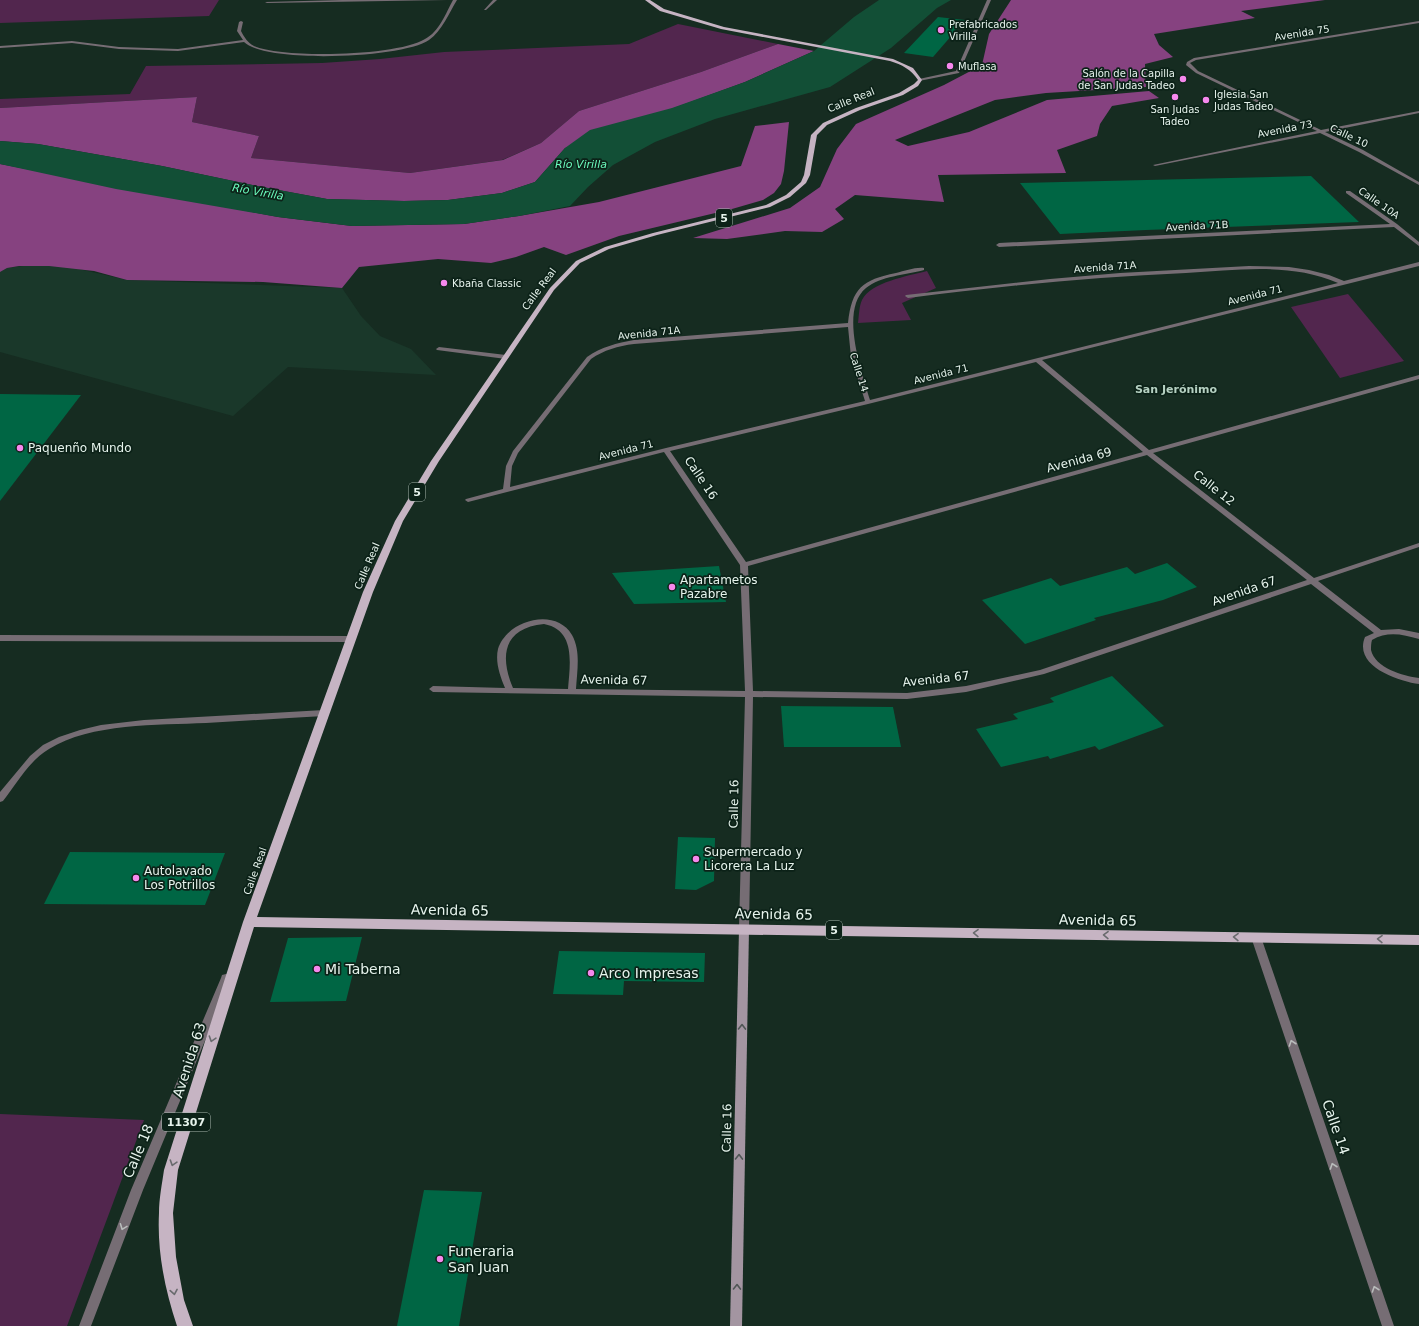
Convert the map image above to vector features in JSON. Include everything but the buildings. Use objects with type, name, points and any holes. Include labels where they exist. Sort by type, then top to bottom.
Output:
[{"type":"main road","points":[[647,0],[662,10],[730,29],[891,60],[906,65],[917,74],[920,80]]},
{"type":"main road","name":"Calle Real","points":[[250,922],[368,592],[399,521],[435,462],[552,289],[578,262],[607,248],[655,234],[768,206],[788,196],[803,183],[807,175],[814,135],[825,124],[852,111],[901,94],[916,85],[920,80]]},
{"type":"main road","name":"Avenida 65","points":[[250,922],[1419,940]]},
{"type":"main road","name":"Avenida 63","points":[[185,1326],[176,1300],[168,1256],[166,1213],[171,1170],[250,922]]},
{"type":"street","points":[[267,2],[445,0]]},
{"type":"street","points":[[241,22],[239,31],[246,42],[259,49],[298,54],[339,55],[384,52],[414,47],[427,40],[436,30],[455,0]]},
{"type":"street","points":[[485,9],[495,0]]},
{"type":"street","points":[[920,80],[958,72],[989,0]]},
{"type":"street","name":"Avenida 75","points":[[1188,63],[1195,59],[1419,22]]},
{"type":"street","points":[[0,47],[72,42],[119,48],[178,50],[246,42]]},
{"type":"street","name":"Calle 10","points":[[1188,63],[1190,68],[1197,72],[1380,162],[1419,184]]},
{"type":"street","name":"Avenida 73","points":[[1155,165],[1419,112]]},
{"type":"street","name":"Calle 10A","points":[[1348,192],[1395,224],[1419,244]]},
{"type":"street","name":"Avenida 71B","points":[[999,245],[1395,224]]},
{"type":"street","points":[[1410,236],[1419,235]]},
{"type":"street","name":"Avenida 71","points":[[468,500],[666,450],[1038,360],[1419,264]]},
{"type":"street","name":"Avenida 71A","points":[[908,296],[1025,281],[1118,274],[1270,268],[1305,271],[1328,276],[1344,283]]},
{"type":"street","name":"Calle 14","points":[[868,402],[851,349],[850,325],[854,299],[860,291],[876,280],[922,269]]},
{"type":"street","name":"Avenida 71A","points":[[506,490],[507,470],[510,460],[515,452],[589,358],[600,350],[616,345],[634,342],[850,325]]},
{"type":"street","points":[[439,349],[506,356]]},
{"type":"street","name":"Calle 12","points":[[1038,360],[1149,453],[1378,632]]},
{"type":"street","name":"Avenida 69","points":[[744,565],[1419,378]]},
{"type":"street","name":"Calle 16","points":[[666,450],[744,565],[749,694],[736,1326]]},
{"type":"street","name":"Avenida 67","points":[[433,689],[907,696],[966,689],[1041,672],[1419,545]]},
{"type":"street","points":[[510,691],[502,665],[501,655],[504,643],[511,633],[524,625],[539,622],[552,623],[560,627],[567,634],[574,657],[572,692]]},
{"type":"street","points":[[1419,636],[1400,631],[1378,632],[1368,639],[1367,645],[1367,650],[1374,662],[1384,670],[1399,677],[1419,681]]},
{"type":"street","points":[[0,638],[351,640]]},
{"type":"street","points":[[0,799],[21,771],[45,747],[65,738],[84,732],[143,723],[324,713]]},
{"type":"street","name":"Calle 18","points":[[85,1326],[137,1190],[250,922]]},
{"type":"street","name":"Calle 14","points":[[1256,937],[1388,1326]]},
{"type":"shaded area","points":[[0,0],[219,0],[209,16],[0,23]]},
{"type":"shaded area","points":[[1011,0],[1325,0],[1241,11],[1255,18],[1154,34],[1159,45],[1173,57],[1145,64],[1146,87],[1046,93],[995,100],[895,140],[908,146],[969,132],[1047,100],[1149,91],[1159,98],[1112,106],[1100,124],[1097,136],[1057,150],[1066,173],[938,175],[944,202],[855,195],[835,209],[844,219],[822,232],[785,231],[727,239],[693,238],[790,208],[820,187],[837,149],[856,124],[944,85],[982,65],[989,34]]},
{"type":"shaded area","points":[[678,24],[778,44],[701,72],[579,111],[541,143],[502,160],[410,173],[251,158],[259,136],[192,122],[197,97],[0,108],[0,99],[130,94],[146,66],[322,63],[380,59],[444,52],[629,44]]},
{"type":"shaded area","points":[[778,44],[814,51],[745,82],[565,148],[535,182],[502,193],[448,200],[404,201],[327,199],[162,166],[38,144],[0,141],[0,108],[197,97],[192,122],[259,136],[251,158],[410,173],[503,160],[541,143],[579,111],[701,72]]},
{"type":"shaded area","points":[[789,122],[784,171],[781,184],[774,193],[763,200],[732,209],[619,236],[566,255],[544,247],[516,257],[491,263],[438,259],[359,267],[342,288],[263,282],[127,280],[94,271],[49,266],[19,266],[7,268],[0,272],[0,164],[278,217],[352,226],[464,224],[599,202],[741,166],[755,126]]},
{"type":"shaded area","points":[[30,265],[70,267],[127,280],[342,288],[361,316],[380,336],[411,349],[436,375],[288,367],[233,416],[0,352],[0,272],[7,268]]},
{"type":"shaded area","points":[[927,271],[936,288],[902,303],[911,320],[858,323],[862,300],[873,289],[882,284],[900,278]]},
{"type":"shaded area","points":[[1348,294],[1404,361],[1340,378],[1291,307]]},
{"type":"shaded area","points":[[0,1114],[144,1120],[67,1326],[0,1326]]},
{"type":"water","name":"Río Virilla","points":[[879,0],[951,0],[937,8],[891,48],[830,87],[715,119],[655,142],[613,165],[588,187],[570,206],[519,216],[464,224],[352,226],[278,217],[116,189],[0,164],[0,141],[38,144],[162,166],[327,199],[404,201],[448,200],[502,193],[535,182],[565,148],[590,130],[672,108],[745,82],[814,51],[854,17]]},
{"type":"place","name":"Prefabricados Virilla","points":[[941,30]]},
{"type":"place","name":"Muflasa","points":[[950,66]]},
{"type":"place","name":"Salón de la Capilla de San Judas Tadeo","points":[[1183,79]]},
{"type":"place","name":"San Judas Tadeo","points":[[1175,97]]},
{"type":"place","name":"Iglesia San Judas Tadeo","points":[[1206,100]]},
{"type":"place","name":"Kbaña Classic","points":[[444,283]]},
{"type":"place","name":"Paquenño Mundo","points":[[20,448]]},
{"type":"place","name":"Apartametos Pazabre","points":[[672,587]]},
{"type":"place","name":"Supermercado y Licorera La Luz","points":[[696,859]]},
{"type":"place","name":"Autolavado Los Potrillos","points":[[136,878]]},
{"type":"place","name":"Mi Taberna","points":[[317,969]]},
{"type":"place","name":"Arco Impresas","points":[[591,973]]},
{"type":"place","name":"Funeraria San Juan","points":[[440,1259]]},
{"type":"district","name":"San Jerónimo","points":[[1176,389]]}]
